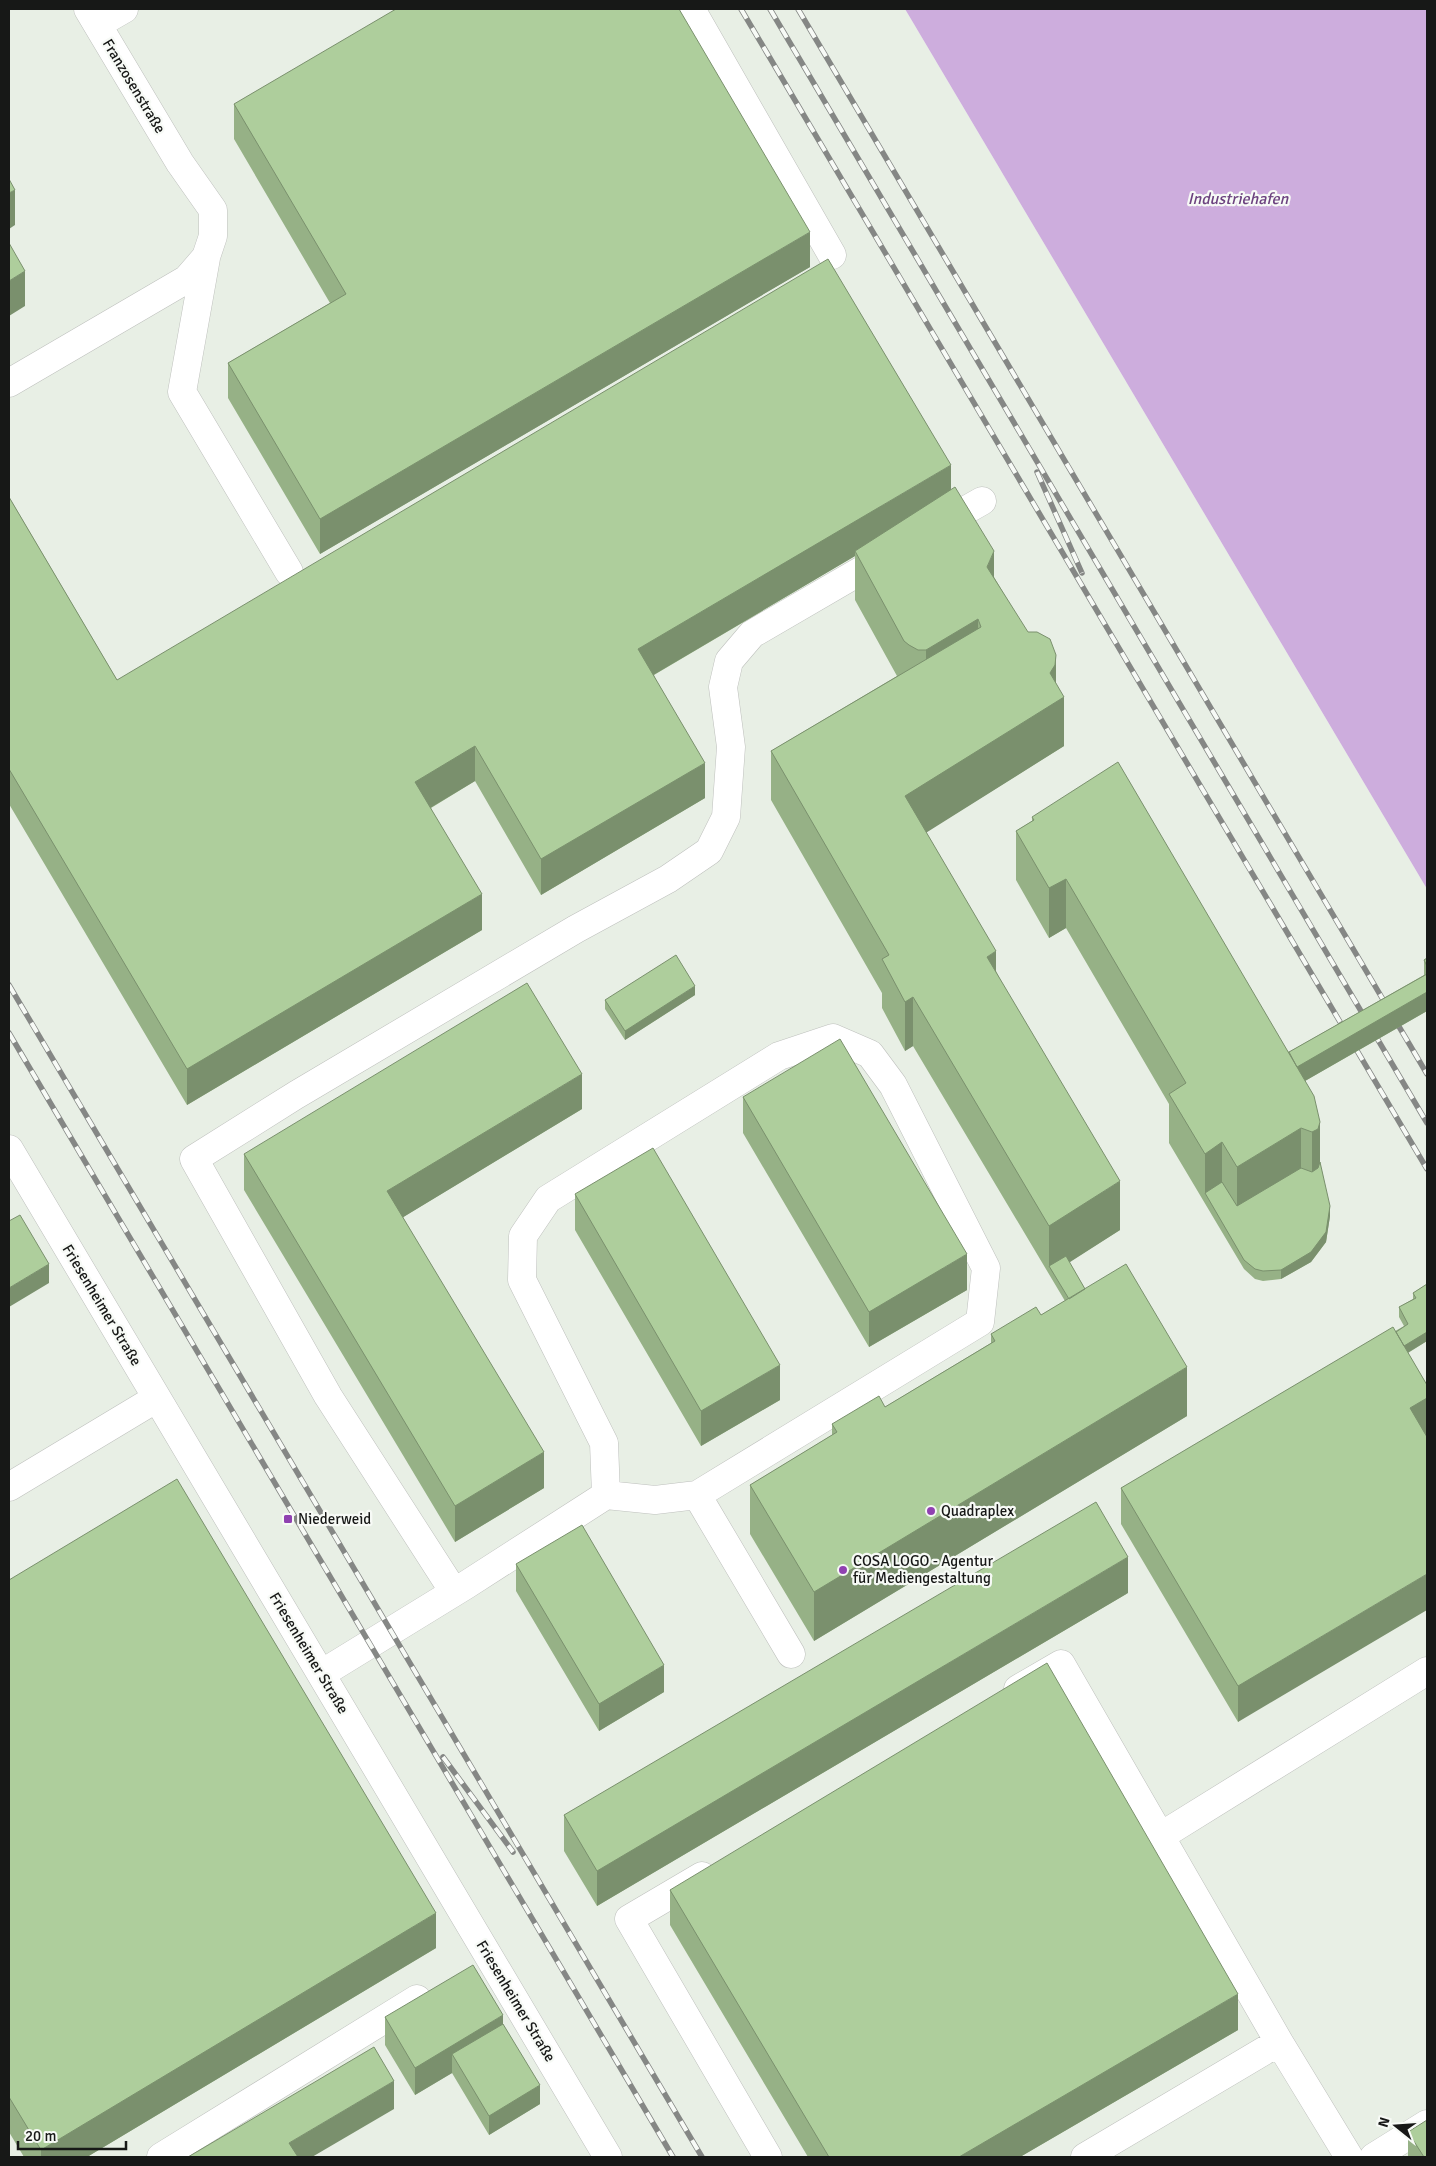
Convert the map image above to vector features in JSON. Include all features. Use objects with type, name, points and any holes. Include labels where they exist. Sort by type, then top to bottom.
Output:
[{"type":"street","points":[[93,17],[124,9]]},
{"type":"street","points":[[691,9],[832,255]]},
{"type":"street","name":"Franzosenstraße","points":[[93,17],[180,163],[213,210],[213,236],[206,258],[182,392],[289,572]]},
{"type":"street","points":[[9,383],[187,279],[206,258]]},
{"type":"street","points":[[454,1592],[328,1396],[194,1159],[296,1095],[576,929],[668,879],[708,851],[726,817],[731,748],[723,687],[729,661],[752,634],[982,501]]},
{"type":"street","points":[[321,1674],[606,1495],[655,1500],[697,1495],[980,1322],[986,1268],[893,1085],[870,1054],[833,1038],[779,1056],[548,1199],[523,1236],[522,1280],[604,1443],[606,1495]]},
{"type":"street","name":"Friesenheimer Straße","points":[[9,1151],[321,1674],[478,1962],[608,2157]]},
{"type":"street","points":[[9,1486],[157,1398]]},
{"type":"street","points":[[697,1495],[791,1654]]},
{"type":"street","points":[[993,1704],[1061,1664],[1279,2042],[1349,2157]]},
{"type":"street","points":[[1161,1836],[1427,1671]]},
{"type":"street","points":[[722,1864],[629,1919],[768,2157]]},
{"type":"street","points":[[161,2157],[436,1988]]},
{"type":"street","points":[[1085,2157],[1279,2042]]},
{"type":"street","points":[[1374,2157],[1427,2124]]},
{"type":"shaded area","points":[[9,9],[905,9],[1427,889],[1427,2157],[9,2157]]},
{"type":"water","name":"Industriehafen","points":[[905,9],[1427,9],[1427,889]]},
{"type":"building","points":[[396,9],[679,9],[810,232],[320,519],[228,363],[346,294],[234,104]]},
{"type":"building","points":[[9,179],[15,190],[9,193]]},
{"type":"building","points":[[9,243],[25,271],[9,281]]},
{"type":"building","points":[[828,259],[951,465],[638,649],[705,763],[541,859],[475,746],[415,782],[482,894],[187,1069],[9,769],[9,497],[117,680]]},
{"type":"building","points":[[955,487],[994,551],[987,567],[1028,632],[1037,632],[1050,639],[1056,655],[1055,665],[1050,673],[1064,697],[905,796],[996,951],[987,957],[1120,1181],[1049,1226],[913,997],[905,1002],[882,959],[889,955],[771,751],[981,627],[978,619],[926,650],[918,650],[909,645],[904,641],[855,551]]},
{"type":"building","points":[[1118,762],[1314,1096],[1320,1122],[1318,1129],[1312,1132],[1301,1128],[1237,1167],[1222,1142],[1205,1154],[1169,1094],[1186,1083],[1066,879],[1049,888],[1016,831],[1034,820],[1032,817]]},
{"type":"building","points":[[676,955],[695,986],[625,1031],[605,1000]]},
{"type":"building","points":[[1427,974],[1427,992],[1297,1067],[1289,1052]]},
{"type":"building","points":[[527,983],[582,1074],[387,1191],[544,1452],[455,1506],[244,1154]]},
{"type":"building","points":[[840,1039],[967,1254],[869,1312],[743,1097]]},
{"type":"building","points":[[653,1148],[780,1365],[701,1411],[575,1194]]},
{"type":"building","points":[[1320,1162],[1330,1206],[1326,1232],[1311,1252],[1281,1270],[1263,1271],[1255,1269],[1244,1260],[1205,1193],[1222,1182],[1237,1206],[1301,1168],[1312,1172],[1318,1168]]},
{"type":"building","points":[[20,1215],[49,1264],[9,1288],[9,1221]]},
{"type":"building","points":[[1066,1256],[1085,1289],[1069,1299],[1049,1266]]},
{"type":"building","points":[[1126,1264],[1187,1367],[814,1592],[750,1485],[837,1432],[832,1424],[879,1396],[885,1407],[995,1341],[991,1334],[1036,1307],[1041,1315]]},
{"type":"building","points":[[1427,1284],[1427,1332],[1404,1346],[1396,1332],[1408,1324],[1399,1307],[1416,1298],[1413,1293]]},
{"type":"building","points":[[1393,1327],[1427,1385],[1427,1398],[1410,1408],[1427,1437],[1427,1574],[1238,1686],[1121,1488]]},
{"type":"building","points":[[177,1479],[436,1913],[41,2150],[9,2097],[9,1580]]},
{"type":"building","points":[[1096,1502],[1128,1557],[597,1871],[564,1815]]},
{"type":"building","points":[[582,1525],[664,1665],[599,1704],[516,1564]]},
{"type":"building","points":[[1047,1663],[1238,1994],[959,2157],[829,2157],[670,1890]]},
{"type":"building","points":[[473,1965],[503,2015],[415,2068],[385,2017]]},
{"type":"building","points":[[503,2024],[540,2085],[489,2116],[452,2054]]},
{"type":"building","points":[[374,2047],[394,2081],[289,2143],[298,2157],[188,2157]]},
{"type":"building","points":[[1427,2120],[1427,2157],[1424,2157],[1408,2132]]},
{"type":"railway","points":[[741,9],[1427,1169]]},
{"type":"railway","points":[[770,9],[1427,1123]]},
{"type":"railway","points":[[798,9],[1427,1074]]},
{"type":"railway","points":[[1037,472],[1082,573]]},
{"type":"railway","points":[[9,985],[702,2157]]},
{"type":"railway","points":[[9,1033],[673,2157]]},
{"type":"railway","points":[[443,1757],[513,1852]]},
{"type":"place","name":"Quadraplex","points":[[931,1511]]},
{"type":"place","name":"Niederweid","points":[[288,1519]]},
{"type":"place","name":"COSA LOGO - Agentur für Mediengestaltung","points":[[843,1570]]}]
